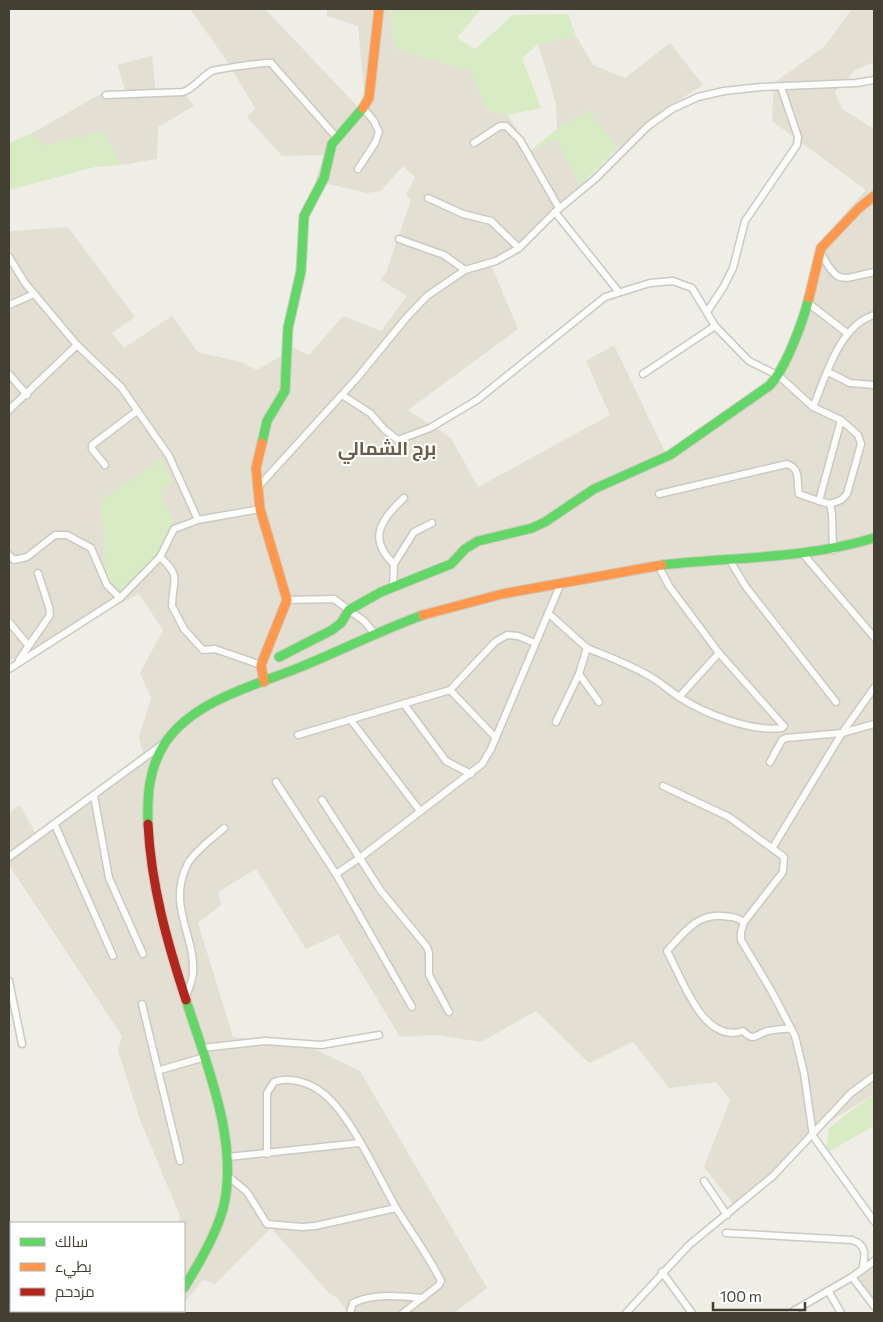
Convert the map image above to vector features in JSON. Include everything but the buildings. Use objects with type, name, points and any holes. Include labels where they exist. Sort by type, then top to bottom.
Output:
[{"type":"street","points":[[264,682],[264,661],[275,624],[287,600],[260,509],[256,468],[262,435],[267,421],[285,391],[288,328],[300,271],[302,222],[308,207],[320,187],[328,152],[336,138],[363,108],[370,91],[379,9]]},
{"type":"street","points":[[106,94],[183,92],[189,90],[212,72],[259,62],[271,63],[336,138]]},
{"type":"street","points":[[258,487],[342,395],[420,303],[438,287],[465,270],[496,261],[519,248],[557,210],[595,179],[648,126],[672,109],[698,97],[724,91],[760,86],[781,87],[856,83],[874,80]]},
{"type":"street","points":[[707,312],[733,268],[746,221],[797,145],[798,137],[781,87]]},
{"type":"street","points":[[358,169],[372,149],[379,132],[374,120],[363,108]]},
{"type":"street","points":[[474,143],[500,126],[506,126],[520,140],[557,210],[618,291]]},
{"type":"street","points":[[160,557],[174,572],[176,578],[172,606],[194,642],[203,650],[215,649],[264,661],[279,658],[332,630],[341,623],[349,610],[393,587],[444,568],[478,541],[545,522],[594,489],[670,455],[779,376],[808,303],[821,248],[829,238],[874,196]]},
{"type":"street","points":[[428,198],[463,214],[491,221],[519,248]]},
{"type":"street","points":[[399,239],[444,255],[465,270]]},
{"type":"street","points":[[821,253],[832,274],[838,277],[848,278],[874,272]]},
{"type":"street","points":[[9,257],[34,294],[77,345],[121,387],[178,473],[198,520]]},
{"type":"street","points":[[342,395],[370,414],[385,430],[398,440],[418,434],[442,422],[477,400],[593,306],[618,291],[663,280],[673,281],[692,288],[715,326],[749,361],[779,376],[813,407],[841,420],[858,435],[861,444],[846,494],[841,500],[830,504],[799,494],[797,474],[792,466],[787,464],[659,494]]},
{"type":"street","points":[[9,305],[34,294]]},
{"type":"street","points":[[808,303],[847,333]]},
{"type":"street","points":[[813,407],[847,333],[867,318],[874,316]]},
{"type":"street","points":[[643,374],[715,326]]},
{"type":"street","points":[[9,410],[27,395],[77,345]]},
{"type":"street","points":[[828,372],[850,383],[874,384]]},
{"type":"street","points":[[9,374],[27,395]]},
{"type":"street","points":[[105,464],[92,449],[92,445],[137,411]]},
{"type":"street","points":[[819,501],[841,420]]},
{"type":"street","points":[[394,564],[382,551],[379,536],[380,528],[385,518],[404,498]]},
{"type":"street","points":[[830,504],[833,550]]},
{"type":"street","points":[[9,668],[120,598],[160,557],[174,529],[198,520],[260,509]]},
{"type":"street","points":[[393,587],[394,564],[414,532],[432,523]]},
{"type":"street","points":[[9,555],[14,560],[22,559],[51,537],[59,534],[66,535],[91,548],[107,585],[120,598]]},
{"type":"street","points":[[9,857],[165,743],[184,723],[202,712],[224,699],[376,634],[452,606],[561,583],[658,565],[804,555],[833,550],[874,538]]},
{"type":"street","points":[[804,555],[874,637]]},
{"type":"street","points":[[729,559],[746,587],[836,702]]},
{"type":"street","points":[[548,613],[588,648],[651,677],[680,698],[706,712],[738,723],[771,729],[782,728],[784,726],[719,653],[669,586],[658,565]]},
{"type":"street","points":[[18,661],[48,620],[50,612],[38,573]]},
{"type":"street","points":[[336,874],[471,774],[487,758],[561,583]]},
{"type":"street","points":[[287,600],[334,599],[364,621],[376,634]]},
{"type":"street","points":[[9,622],[28,645]]},
{"type":"street","points":[[298,735],[450,690],[507,635],[518,636],[535,643]]},
{"type":"street","points":[[556,722],[579,674],[588,648]]},
{"type":"street","points":[[680,698],[719,653]]},
{"type":"street","points":[[279,658],[286,673]]},
{"type":"street","points":[[579,674],[600,702]]},
{"type":"street","points":[[773,847],[842,733],[874,688]]},
{"type":"street","points":[[450,690],[496,738]]},
{"type":"street","points":[[404,704],[446,761],[471,774]]},
{"type":"street","points":[[350,719],[420,812]]},
{"type":"street","points":[[770,762],[782,740],[786,738],[842,733],[874,724]]},
{"type":"street","points":[[165,743],[156,760],[150,780],[150,850],[161,914],[204,1052],[228,1157],[228,1176],[223,1209],[213,1236],[185,1286]]},
{"type":"street","points":[[276,782],[336,874],[412,1007]]},
{"type":"street","points":[[663,786],[729,817],[773,847],[784,857],[783,872],[744,922],[741,932],[742,940],[792,1029],[800,1052],[813,1136],[874,1221]]},
{"type":"street","points":[[94,796],[109,878],[143,954]]},
{"type":"street","points":[[322,800],[392,905],[427,947],[429,953],[429,975],[449,1012]]},
{"type":"street","points":[[55,825],[113,956]]},
{"type":"street","points":[[186,996],[191,984],[193,965],[180,908],[182,883],[189,862],[224,828]]},
{"type":"street","points":[[744,922],[734,916],[706,916],[678,937],[667,951],[690,1000],[714,1028],[730,1034],[743,1031],[749,1036],[757,1038],[768,1031],[775,1032],[785,1028],[792,1029]]},
{"type":"street","points":[[9,981],[22,1044]]},
{"type":"street","points":[[142,1004],[160,1070],[180,1161]]},
{"type":"street","points":[[160,1070],[204,1052],[266,1041],[321,1045],[379,1035]]},
{"type":"street","points":[[626,1313],[689,1245],[772,1176],[813,1136],[852,1093],[874,1076]]},
{"type":"street","points":[[267,1154],[267,1093],[271,1084],[278,1080],[303,1083],[325,1094],[344,1118],[441,1281],[439,1285],[403,1313]]},
{"type":"street","points":[[228,1157],[359,1143]]},
{"type":"street","points":[[228,1176],[247,1192],[267,1224],[302,1228],[396,1208]]},
{"type":"street","points":[[704,1182],[727,1215]]},
{"type":"street","points":[[726,1233],[858,1241],[864,1248],[865,1256],[862,1270]]},
{"type":"street","points":[[790,1313],[852,1278],[874,1261]]},
{"type":"street","points":[[662,1272],[692,1313]]},
{"type":"street","points":[[852,1278],[874,1306]]},
{"type":"street","points":[[829,1292],[842,1313]]},
{"type":"street","points":[[350,1313],[353,1303],[365,1299],[395,1296],[423,1298]]},
{"type":"shaded area","points":[[190,9],[265,9],[358,107],[364,92],[358,26],[327,16],[327,9],[389,9],[395,49],[471,71],[486,110],[508,115],[530,151],[556,139],[580,186],[492,267],[518,329],[408,410],[451,438],[478,487],[610,415],[586,361],[614,345],[666,454],[778,372],[804,306],[817,245],[866,190],[772,121],[774,83],[824,47],[852,9],[874,9],[874,62],[855,70],[835,92],[842,109],[874,129],[874,1094],[824,1125],[734,1205],[704,1167],[730,1100],[716,1082],[669,1088],[633,1042],[589,1063],[536,1011],[481,1042],[436,1035],[400,1037],[338,934],[306,949],[256,869],[218,892],[221,905],[198,923],[233,1037],[310,1047],[360,1071],[487,1288],[454,1313],[348,1313],[337,1297],[330,1294],[271,1228],[215,1284],[203,1280],[185,1302],[185,1222],[178,1222],[180,1216],[141,1122],[118,1051],[122,1036],[9,865],[9,813],[20,805],[36,834],[143,754],[139,737],[151,698],[140,673],[163,630],[139,594],[9,661],[9,231],[68,227],[135,317],[112,333],[124,348],[172,316],[198,352],[241,362],[257,370],[294,348],[309,355],[343,316],[381,331],[407,296],[381,280],[386,272],[411,200],[406,195],[415,177],[403,166],[381,191],[367,193],[315,181],[324,155],[282,156],[247,117],[255,108],[227,61]]},
{"type":"shaded area","points":[[576,36],[593,65],[625,78],[670,43],[703,85],[668,107],[618,148],[588,110],[557,129],[556,103],[538,44]]},
{"type":"shaded area","points":[[152,56],[156,94],[183,92],[194,106],[158,127],[157,159],[121,165],[104,131],[39,152],[22,139],[102,93],[126,92],[117,65]]},
{"type":"shaded area","points":[[874,1258],[874,1304],[852,1277]]},
{"type":"shaded area","points":[[125,1312],[176,1312],[175,1313]]},
{"type":"green space","points":[[389,9],[481,9],[457,38],[475,49],[513,15],[568,14],[576,36],[538,44],[522,58],[541,108],[508,115],[486,110],[471,71],[395,49]]},
{"type":"green space","points":[[588,110],[618,148],[580,186],[556,140],[530,151],[557,129]]},
{"type":"green space","points":[[104,131],[121,165],[95,167],[9,190],[9,143],[30,134],[46,145]]},
{"type":"green space","points":[[161,459],[173,482],[160,492],[173,521],[158,555],[120,594],[106,578],[101,500]]},
{"type":"green space","points":[[874,1094],[874,1126],[826,1153],[829,1128]]},
{"type":"traffic: fast","points":[[262,443],[267,421],[285,391],[288,328],[301,271],[304,216],[324,178],[332,144],[363,108]]},
{"type":"traffic: fast","points":[[279,657],[332,630],[341,623],[349,610],[381,592],[451,564],[465,549],[478,541],[532,528],[545,522],[594,489],[670,455],[769,386],[788,357],[809,298]]},
{"type":"traffic: fast","points":[[662,565],[796,554],[848,545],[874,538]]},
{"type":"traffic: fast","points":[[148,824],[150,782],[155,762],[165,743],[178,727],[194,714],[212,703],[252,685],[292,671],[423,615]]},
{"type":"traffic: fast","points":[[185,1286],[216,1230],[223,1209],[227,1184],[227,1157],[218,1103],[186,1000]]},
{"type":"traffic: slow","points":[[363,108],[369,98],[379,9]]},
{"type":"traffic: slow","points":[[809,298],[821,248],[859,208],[874,196]]},
{"type":"traffic: slow","points":[[262,443],[256,468],[260,509],[287,600],[261,665],[264,682]]},
{"type":"traffic: slow","points":[[423,615],[502,594],[662,565]]},
{"type":"traffic: jam","points":[[148,824],[156,891],[172,957],[186,1000]]},
{"type":"district","name":"برج الشمالي","points":[[387,448]]}]
